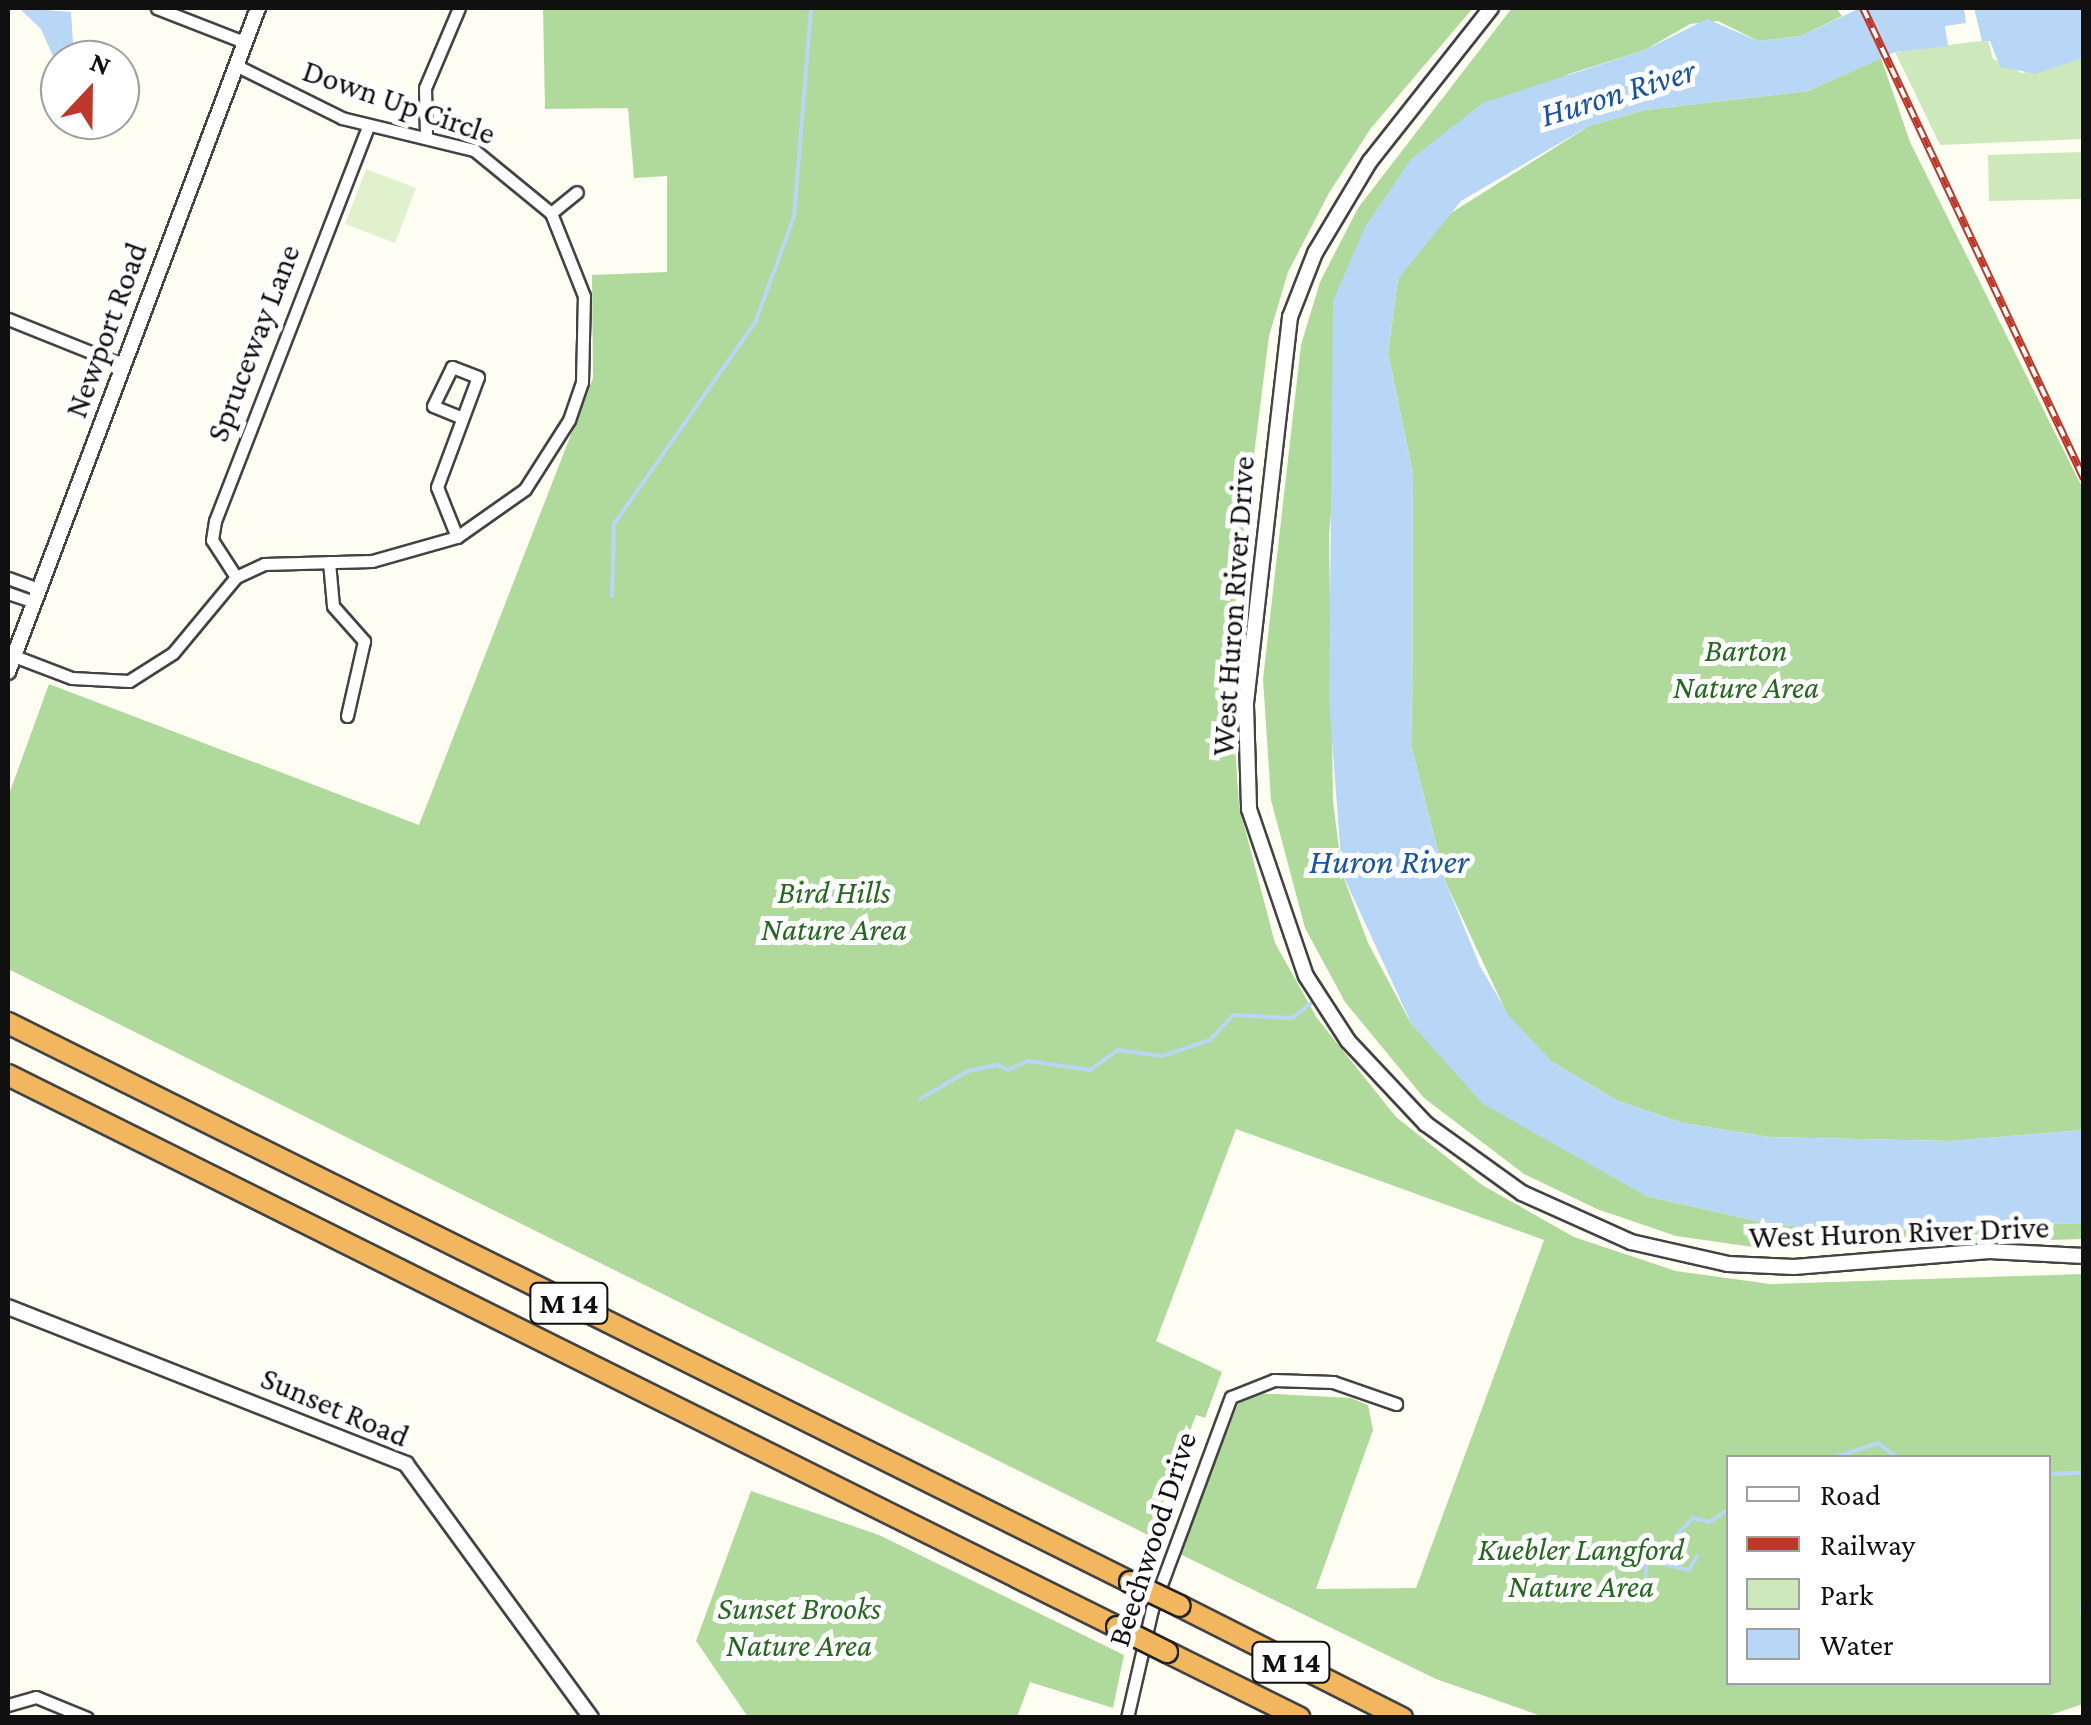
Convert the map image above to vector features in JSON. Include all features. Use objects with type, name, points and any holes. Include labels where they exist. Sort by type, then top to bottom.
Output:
[{"type":"highway","name":"M 14","points":[[8,1023],[1402,1718]]},
{"type":"highway","name":"M 14","points":[[8,1075],[1300,1718]]},
{"type":"street","points":[[157,8],[244,42]]},
{"type":"street","name":"Newport Road","points":[[8,672],[258,8]]},
{"type":"street","points":[[426,135],[425,88],[459,8]]},
{"type":"street","name":"West Huron River Drive","points":[[1491,8],[1370,160],[1315,253],[1290,317],[1246,706],[1248,809],[1306,976],[1348,1041],[1426,1124],[1550,1209],[1631,1242],[1728,1264],[1778,1266],[1989,1251],[2084,1256]]},
{"type":"street","name":"Down Up Circle","points":[[235,66],[368,126],[426,135],[498,163],[551,213],[584,296],[582,382],[550,458],[500,511],[457,536],[395,558],[264,564],[236,578]]},
{"type":"street","name":"Spruceway Lane","points":[[236,578],[212,540],[214,522],[368,126]]},
{"type":"street","points":[[551,213],[578,192]]},
{"type":"street","points":[[8,319],[123,365]]},
{"type":"street","points":[[457,536],[437,487],[478,377],[452,367],[441,383],[434,406],[462,418]]},
{"type":"street","points":[[329,562],[333,606],[364,641],[347,716]]},
{"type":"street","points":[[8,578],[37,595]]},
{"type":"street","points":[[14,656],[72,678],[128,681],[173,652],[236,578]]},
{"type":"street","points":[[8,593],[37,595]]},
{"type":"street","name":"Sunset Road","points":[[8,1307],[406,1464],[590,1718]]},
{"type":"street","name":"Beechwood Drive","points":[[1127,1718],[1185,1517],[1224,1409],[1245,1387],[1332,1382],[1396,1404]]},
{"type":"street","points":[[8,1705],[36,1697],[87,1718]]},
{"type":"green space","name":"Bird Hills Nature Area","points":[[543,8],[1473,8],[1371,128],[1329,193],[1288,272],[1269,336],[1229,653],[1239,806],[1275,943],[1317,1018],[1396,1117],[1482,1185],[1574,1237],[1676,1271],[1770,1284],[2083,1274],[2083,1704],[2041,1718],[1547,1718],[1436,1679],[1180,1554],[1239,1401],[1253,1393],[1351,1398],[1368,1405],[1373,1430],[1316,1589],[1416,1588],[1544,1240],[1236,1129],[1156,1341],[1222,1372],[1205,1418],[1196,1415],[1150,1536],[8,969],[8,797],[49,684],[419,825],[593,378],[592,275],[667,272],[667,176],[634,178],[628,108],[545,109]]},
{"type":"green space","points":[[1512,8],[1836,8],[1842,16],[1801,36],[1758,41],[1718,21],[1690,24],[1645,50],[1569,74],[1411,159],[1337,450],[1329,535],[1333,801],[1342,873],[1368,943],[1412,1025],[1646,1196],[1770,1224],[1851,1231],[2083,1223],[2083,1239],[1767,1249],[1676,1236],[1597,1209],[1524,1174],[1424,1098],[1345,1002],[1305,928],[1271,800],[1263,679],[1301,345],[1320,282],[1358,208]]},
{"type":"green space","points":[[1988,40],[1993,59],[2022,73],[2083,58],[2083,139],[1940,145],[1895,52]]},
{"type":"green space","name":"Barton Nature Area","points":[[1881,58],[1910,142],[2083,489],[2083,1130],[1951,1141],[1769,1137],[1683,1123],[1618,1101],[1552,1062],[1508,1016],[1446,883],[1412,749],[1413,474],[1388,353],[1398,279],[1435,223],[1589,126],[1645,110],[1808,91]]},
{"type":"green space","points":[[2083,152],[2083,199],[1989,201],[1988,155]]},
{"type":"green space","points":[[366,169],[416,188],[395,243],[345,224]]},
{"type":"green space","name":"Sunset Brooks Nature Area","points":[[751,1491],[879,1535],[1124,1655],[1113,1708],[1030,1682],[1017,1717],[748,1717],[696,1641]]},
{"type":"water","points":[[19,8],[71,12],[73,40],[46,40],[41,29]]},
{"type":"water","name":"Huron River","points":[[1860,8],[1964,8],[1966,23],[1945,26],[1948,46],[1895,52],[1808,91],[1645,110],[1589,126],[1461,201],[1398,279],[1388,353],[1413,474],[1412,749],[1446,883],[1480,966],[1509,1016],[1552,1062],[1618,1101],[1683,1123],[1769,1137],[1951,1141],[2083,1130],[2083,1223],[1851,1231],[1770,1224],[1646,1196],[1483,1104],[1412,1025],[1342,873],[1329,700],[1333,301],[1365,227],[1411,159],[1483,103],[1645,50],[1707,19],[1758,41],[1801,36]]},
{"type":"water","points":[[1974,8],[2083,8],[2083,58],[2036,74],[2000,67],[1990,41],[1982,41]]},
{"type":"waterway","points":[[612,596],[614,524],[755,323],[794,217],[811,8]]},
{"type":"waterway","points":[[920,1099],[968,1071],[997,1065],[1008,1070],[1028,1061],[1090,1070],[1118,1050],[1162,1056],[1210,1040],[1233,1015],[1292,1018],[1311,1003]]},
{"type":"waterway","points":[[1842,1455],[1878,1443],[1894,1455]]},
{"type":"waterway","points":[[2051,1474],[2084,1473]]},
{"type":"waterway","points":[[1676,1536],[1693,1518],[1709,1522],[1726,1511]]},
{"type":"waterway","points":[[1604,1590],[1622,1584],[1645,1592],[1646,1560],[1689,1570],[1697,1556]]},
{"type":"waterway","points":[[2081,1609],[2084,1604]]},
{"type":"railway","points":[[1863,8],[2084,479]]},
{"type":"park label","name":"Kuebler Langford Nature Area","points":[[1581,1568]]}]
